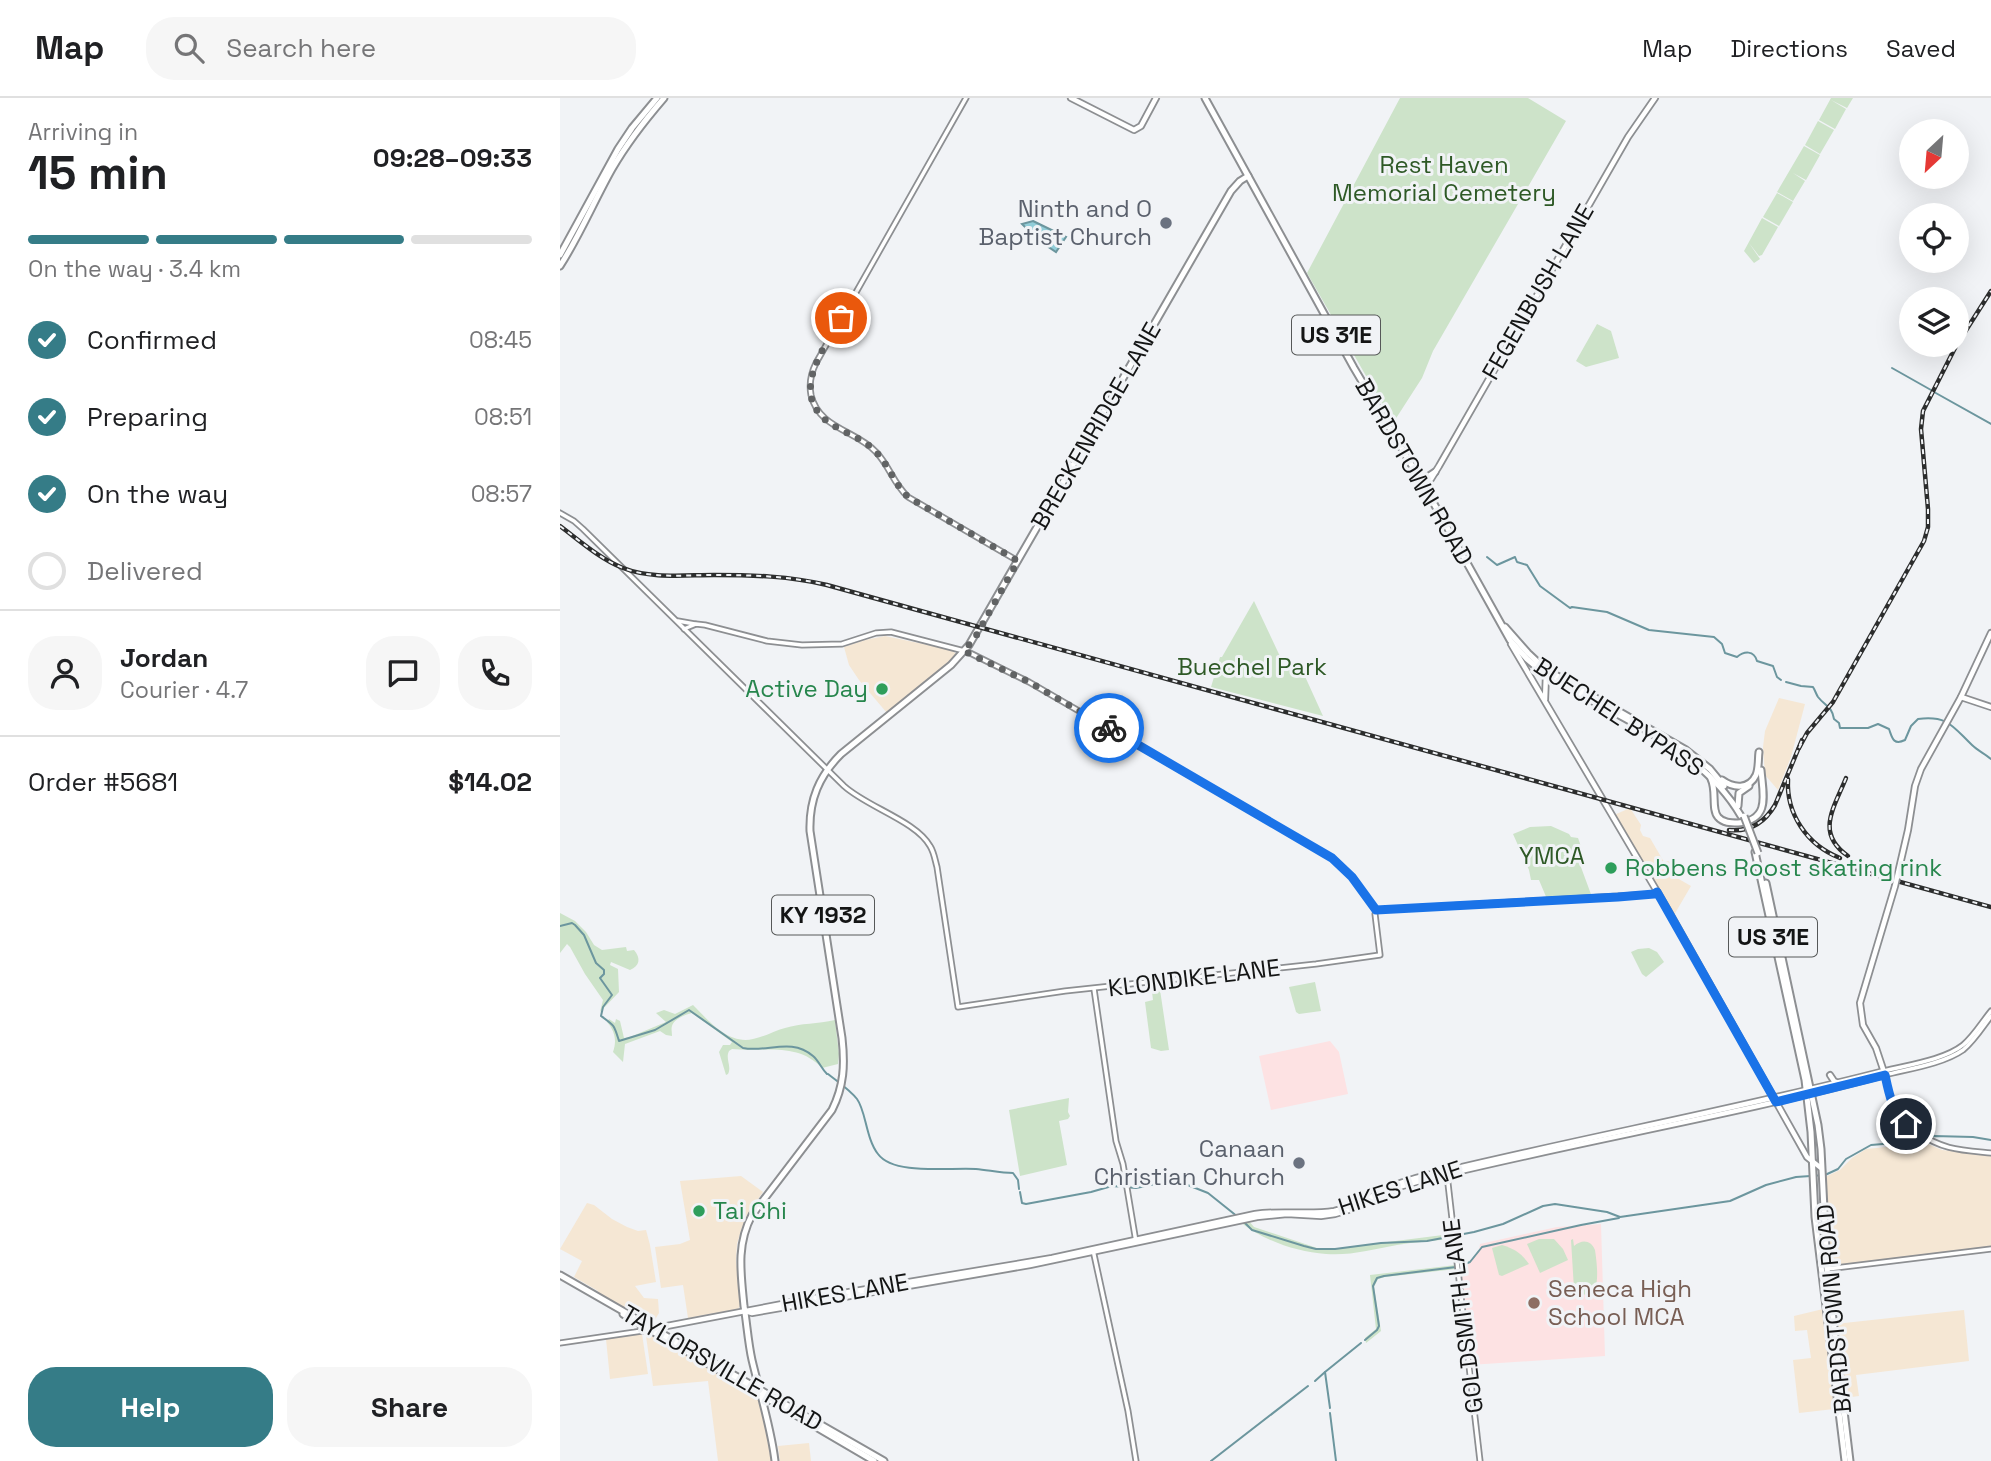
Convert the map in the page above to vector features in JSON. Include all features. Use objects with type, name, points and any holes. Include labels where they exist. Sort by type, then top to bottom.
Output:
[{"type":"main road","points":[[560,255],[618,149],[657,98]]},
{"type":"main road","points":[[560,266],[619,157],[664,98]]},
{"type":"main road","points":[[1071,98],[1134,130],[1140,126],[1156,98]]},
{"type":"main road","name":"BARDSTOWN ROAD","points":[[1205,98],[1354,368],[1503,624],[1525,667],[1657,892],[1806,1155],[1822,1172],[1824,1269]]},
{"type":"main road","name":"FEGENBUSH LANE","points":[[1424,486],[1431,479],[1628,136],[1655,98]]},
{"type":"main road","points":[[1239,181],[1242,175],[1240,162]]},
{"type":"main road","name":"BRECKENRIDGE LANE","points":[[775,1461],[749,1343],[740,1260],[741,1243],[748,1223],[832,1110],[843,1080],[843,1046],[810,824],[814,794],[827,769],[845,751],[951,665],[976,636],[1214,220],[1233,188],[1248,176]]},
{"type":"main road","points":[[1416,473],[1426,478],[1435,472]]},
{"type":"main road","points":[[1431,479],[1432,500]]},
{"type":"main road","points":[[1809,1090],[1884,1073],[1876,1048],[1863,1025],[1860,1003],[1895,887],[1917,781],[1991,633]]},
{"type":"main road","name":"BUECHEL BYPASS","points":[[1509,635],[1546,672],[1580,695],[1678,750],[1708,774],[1737,806]]},
{"type":"main road","points":[[1525,667],[1533,661]]},
{"type":"main road","points":[[1545,701],[1546,672]]},
{"type":"main road","name":"BUECHEL BYPASS","points":[[1546,672],[1686,750],[1717,777],[1737,806],[1757,852],[1818,1125],[1822,1172]]},
{"type":"main road","points":[[1580,695],[1604,705]]},
{"type":"main road","points":[[1961,697],[1991,707]]},
{"type":"main road","points":[[1717,777],[1732,786],[1739,787],[1749,783],[1755,775],[1759,752]]},
{"type":"main road","points":[[1695,772],[1700,770],[1708,774],[1715,790],[1714,805],[1714,810],[1717,817],[1727,822],[1742,822],[1756,817],[1761,811],[1761,771],[1754,783],[1739,793],[1737,806],[1723,798],[1714,805]]},
{"type":"main road","name":"HIKES LANE","points":[[652,1329],[819,1297],[1012,1267],[1283,1211],[1336,1210],[1406,1181],[1775,1100],[1884,1073]]},
{"type":"main road","points":[[1830,1075],[1839,1083]]},
{"type":"main road","name":"BUECHEL BYPASS","points":[[1809,1090],[1812,1161]]},
{"type":"main road","points":[[1808,1107],[1818,1125],[1811,1132]]},
{"type":"main road","name":"BARDSTOWN ROAD","points":[[1812,1161],[1814,1212],[1824,1269],[1845,1461]]},
{"type":"main road","points":[[1814,1190],[1824,1202]]},
{"type":"main road","points":[[1814,1212],[1819,1203],[1824,1202]]},
{"type":"main road","name":"TAYLORSVILLE ROAD","points":[[560,1276],[638,1322],[668,1336],[749,1384],[783,1409],[874,1461]]},
{"type":"main road","name":"TAYLORSVILLE ROAD","points":[[560,1276],[760,1393],[884,1461]]},
{"type":"main road","points":[[667,1326],[668,1336]]},
{"type":"main road","points":[[749,1384],[753,1384],[757,1378]]},
{"type":"main road","points":[[767,1417],[772,1406],[783,1409]]},
{"type":"main road","name":"BARDSTOWN ROAD","points":[[1844,1435],[1850,1461]]},
{"type":"street","points":[[966,98],[816,363],[811,373],[810,390],[821,415],[873,449],[905,496],[1018,561]]},
{"type":"street","points":[[560,513],[583,529],[854,794],[924,837],[930,846],[936,867],[958,1007],[1094,989]]},
{"type":"street","points":[[676,621],[716,626],[791,645],[842,644],[887,632],[964,651],[1029,682],[1332,858],[1352,877],[1376,910],[1618,897],[1657,892]]},
{"type":"street","points":[[684,629],[696,624]]},
{"type":"street","name":"KLONDIKE LANE","points":[[1135,1242],[1127,1187],[1116,1141],[1094,989],[1380,955],[1376,910]]},
{"type":"street","points":[[1884,1073],[1957,1049],[1970,1039],[1991,1011]]},
{"type":"street","points":[[1884,1073],[1957,1054],[1972,1041],[1991,1016]]},
{"type":"street","points":[[1884,1073],[1892,1104],[1906,1124],[1933,1143],[1966,1151],[1991,1153]]},
{"type":"street","name":"GOLDSMITH LANE","points":[[1446,1173],[1480,1461]]},
{"type":"street","points":[[1824,1269],[1991,1249]]},
{"type":"street","points":[[1095,1250],[1136,1461]]},
{"type":"street","points":[[636,1332],[639,1328],[638,1322]]},
{"type":"street","points":[[560,1343],[652,1329]]},
{"type":"shaded area","points":[[885,636],[952,650],[956,654],[887,713],[849,665],[844,647]]},
{"type":"shaded area","points":[[1779,698],[1805,704],[1791,757],[1778,790],[1765,775],[1763,747],[1765,731]]},
{"type":"shaded area","points":[[1630,808],[1641,825],[1643,836],[1650,838],[1664,862],[1668,861],[1674,865],[1670,874],[1691,886],[1674,915],[1614,815]]},
{"type":"shaded area","points":[[1330,1041],[1339,1052],[1348,1094],[1271,1110],[1259,1056]]},
{"type":"shaded area","points":[[1926,1143],[1942,1150],[1991,1155],[1991,1246],[1830,1266],[1825,1177],[1840,1170],[1866,1149]]},
{"type":"shaded area","points":[[741,1176],[763,1192],[747,1215],[737,1244],[741,1305],[738,1309],[688,1318],[683,1285],[661,1288],[655,1247],[690,1240],[680,1181]]},
{"type":"shaded area","points":[[587,1203],[627,1227],[638,1231],[646,1230],[656,1282],[635,1286],[644,1298],[658,1299],[659,1313],[653,1323],[574,1277],[582,1261],[560,1249]]},
{"type":"shaded area","points":[[1601,1224],[1605,1356],[1470,1365],[1460,1268],[1465,1268],[1479,1250],[1480,1244],[1557,1227]]},
{"type":"shaded area","points":[[1823,1309],[1835,1408],[1799,1413],[1793,1360],[1811,1358],[1807,1330],[1795,1331],[1794,1316]]},
{"type":"shaded area","points":[[1964,1310],[1969,1361],[1856,1375],[1859,1396],[1844,1398],[1835,1324]]},
{"type":"shaded area","points":[[642,1334],[648,1374],[610,1379],[606,1339]]},
{"type":"shaded area","points":[[652,1335],[759,1398],[772,1461],[718,1461],[708,1381],[653,1386],[646,1336]]},
{"type":"shaded area","points":[[809,1443],[811,1461],[780,1461],[778,1446]]},
{"type":"green space","name":"Rest Haven Memorial Cemetery","points":[[1400,98],[1528,98],[1566,121],[1433,351],[1422,378],[1393,423],[1307,273]]},
{"type":"green space","points":[[1831,98],[1853,98],[1847,108],[1831,100],[1846,109],[1835,129],[1819,120]]},
{"type":"green space","points":[[1818,121],[1834,130],[1820,154],[1805,145]]},
{"type":"green space","points":[[1804,146],[1820,155],[1806,180],[1793,173],[1805,181],[1793,201],[1777,192]]},
{"type":"green space","points":[[1777,193],[1793,202],[1779,226],[1763,217]]},
{"type":"green space","points":[[1762,218],[1778,227],[1762,255],[1759,256],[1749,243],[1760,259],[1754,263],[1744,251]]},
{"type":"green space","points":[[1597,324],[1611,331],[1619,358],[1586,367],[1576,361]]},
{"type":"green space","name":"Buechel Park","points":[[1254,601],[1285,667],[1298,661],[1323,716],[1211,687],[1220,657]]},
{"type":"green space","name":"YMCA","points":[[1551,826],[1578,838],[1584,855],[1577,856],[1592,897],[1547,899],[1539,880],[1531,880],[1513,834],[1530,827]]},
{"type":"green space","points":[[560,913],[575,921],[594,945],[602,950],[626,947],[627,951],[634,950],[638,956],[638,964],[630,970],[611,962],[610,965],[618,969],[619,992],[600,1012],[603,1000],[570,947],[567,944],[560,953]]},
{"type":"green space","points":[[1649,948],[1657,952],[1664,962],[1646,977],[1631,952]]},
{"type":"green space","points":[[1315,982],[1321,1011],[1299,1014],[1296,1012],[1289,987]]},
{"type":"green space","points":[[1159,983],[1169,1050],[1161,1051],[1151,1048],[1145,1002],[1153,1000],[1151,984]]},
{"type":"green space","points":[[693,1005],[719,1030],[744,1040],[791,1026],[835,1020],[838,1064],[822,1068],[813,1060],[791,1051],[732,1049],[728,1054],[729,1071],[726,1075],[719,1052],[723,1045],[730,1045],[732,1042],[692,1013],[673,1023],[672,1036],[660,1031],[625,1044],[623,1062],[613,1052],[615,1040],[607,1022],[609,1019],[615,1023],[616,1019],[620,1021],[624,1038],[630,1037],[666,1022],[656,1013],[664,1010],[675,1014]]},
{"type":"green space","points":[[1069,1098],[1070,1116],[1059,1121],[1067,1165],[1020,1176],[1009,1110]]},
{"type":"green space","points":[[1248,1220],[1254,1227],[1317,1248],[1340,1248],[1451,1234],[1451,1239],[1353,1253],[1326,1254],[1303,1251],[1269,1240],[1240,1222]]},
{"type":"green space","points":[[1539,1239],[1554,1239],[1568,1260],[1540,1273],[1527,1244]]},
{"type":"green space","points":[[1573,1239],[1574,1246],[1586,1242],[1595,1250],[1596,1283],[1590,1294],[1574,1289]]},
{"type":"green space","points":[[1502,1245],[1517,1252],[1529,1264],[1499,1275],[1492,1248]]},
{"type":"green space","points":[[1456,1265],[1456,1269],[1378,1279],[1374,1287],[1381,1331],[1366,1343],[1365,1338],[1376,1329],[1370,1275]]},
{"type":"water","points":[[1033,221],[1066,237],[1056,252],[1038,240],[1022,224]]},
{"type":"waterway","points":[[1892,368],[1931,390]]},
{"type":"waterway","points":[[1934,392],[1991,424]]},
{"type":"waterway","points":[[1487,557],[1497,565],[1515,557],[1517,562],[1527,565],[1540,586],[1570,608],[1607,612],[1649,630],[1714,637],[1722,644],[1725,653],[1737,657],[1751,653],[1757,661],[1773,666],[1781,680]]},
{"type":"waterway","points":[[1786,682],[1813,687],[1840,728],[1868,728],[1878,724],[1889,729],[1894,740],[1898,742],[1905,740],[1911,726],[1918,719],[1936,719],[1949,724],[1991,759]]},
{"type":"waterway","points":[[560,926],[572,923],[575,925],[584,935],[596,963],[604,970],[600,978],[612,995],[603,1007],[601,1016],[613,1026],[619,1041],[655,1030],[689,1010],[743,1048],[788,1046],[805,1050],[827,1074]]},
{"type":"waterway","points":[[828,1074],[857,1099],[874,1148],[886,1161],[909,1168],[976,1169],[1013,1173],[1018,1180],[1019,1189]]},
{"type":"waterway","points":[[1245,1223],[1252,1230],[1316,1249],[1427,1241],[1503,1224],[1543,1206],[1555,1204],[1607,1212],[1620,1217],[1730,1201],[1766,1185],[1796,1177],[1825,1175],[1871,1145],[1918,1141],[1934,1136],[1991,1140]]},
{"type":"waterway","points":[[1020,1192],[1022,1203],[1026,1204],[1112,1186],[1136,1188],[1175,1180],[1208,1193],[1238,1217]]},
{"type":"waterway","points":[[1460,1266],[1470,1262],[1482,1247],[1619,1218]]},
{"type":"waterway","points":[[1365,1340],[1379,1326],[1373,1286],[1377,1278],[1456,1267]]},
{"type":"waterway","points":[[1330,1408],[1325,1372],[1361,1343]]},
{"type":"waterway","points":[[1315,1381],[1325,1372]]},
{"type":"waterway","points":[[1211,1461],[1308,1386]]},
{"type":"waterway","points":[[1330,1413],[1336,1461]]},
{"type":"railway","points":[[1799,748],[1807,733],[1833,702],[1924,541],[1928,527],[1928,509],[1921,429],[1923,411],[1956,346],[1991,291]]},
{"type":"railway","points":[[560,526],[606,560],[645,574],[771,577],[827,585],[1991,907]]},
{"type":"railway","points":[[1729,830],[1750,827],[1762,821],[1771,811],[1802,740]]},
{"type":"railway","points":[[1846,778],[1833,810],[1830,829],[1832,838],[1848,856]]},
{"type":"railway","points":[[1788,779],[1791,804],[1801,827],[1818,845],[1840,858]]},
{"type":"way so far","points":[[841,318],[811,373],[811,395],[821,415],[873,449],[883,460],[896,485],[908,497],[1018,561],[976,636],[964,651],[1029,682],[1109,728]]},
{"type":"place","name":"Ninth and O Baptist Church","points":[[1166,223]]},
{"type":"place","name":"Active Day","points":[[882,689]]},
{"type":"place","name":"Robbens Roost skating rink","points":[[1611,868]]},
{"type":"place","name":"Canaan Christian Church","points":[[1299,1163]]},
{"type":"place","name":"Tai Chi","points":[[699,1211]]},
{"type":"place","name":"Seneca High School MCA","points":[[1534,1303]]},
{"type":"route","points":[[1109,728],[1332,858],[1352,877],[1376,910],[1618,897],[1657,892],[1776,1102],[1885,1075],[1892,1104],[1906,1124]]}]
